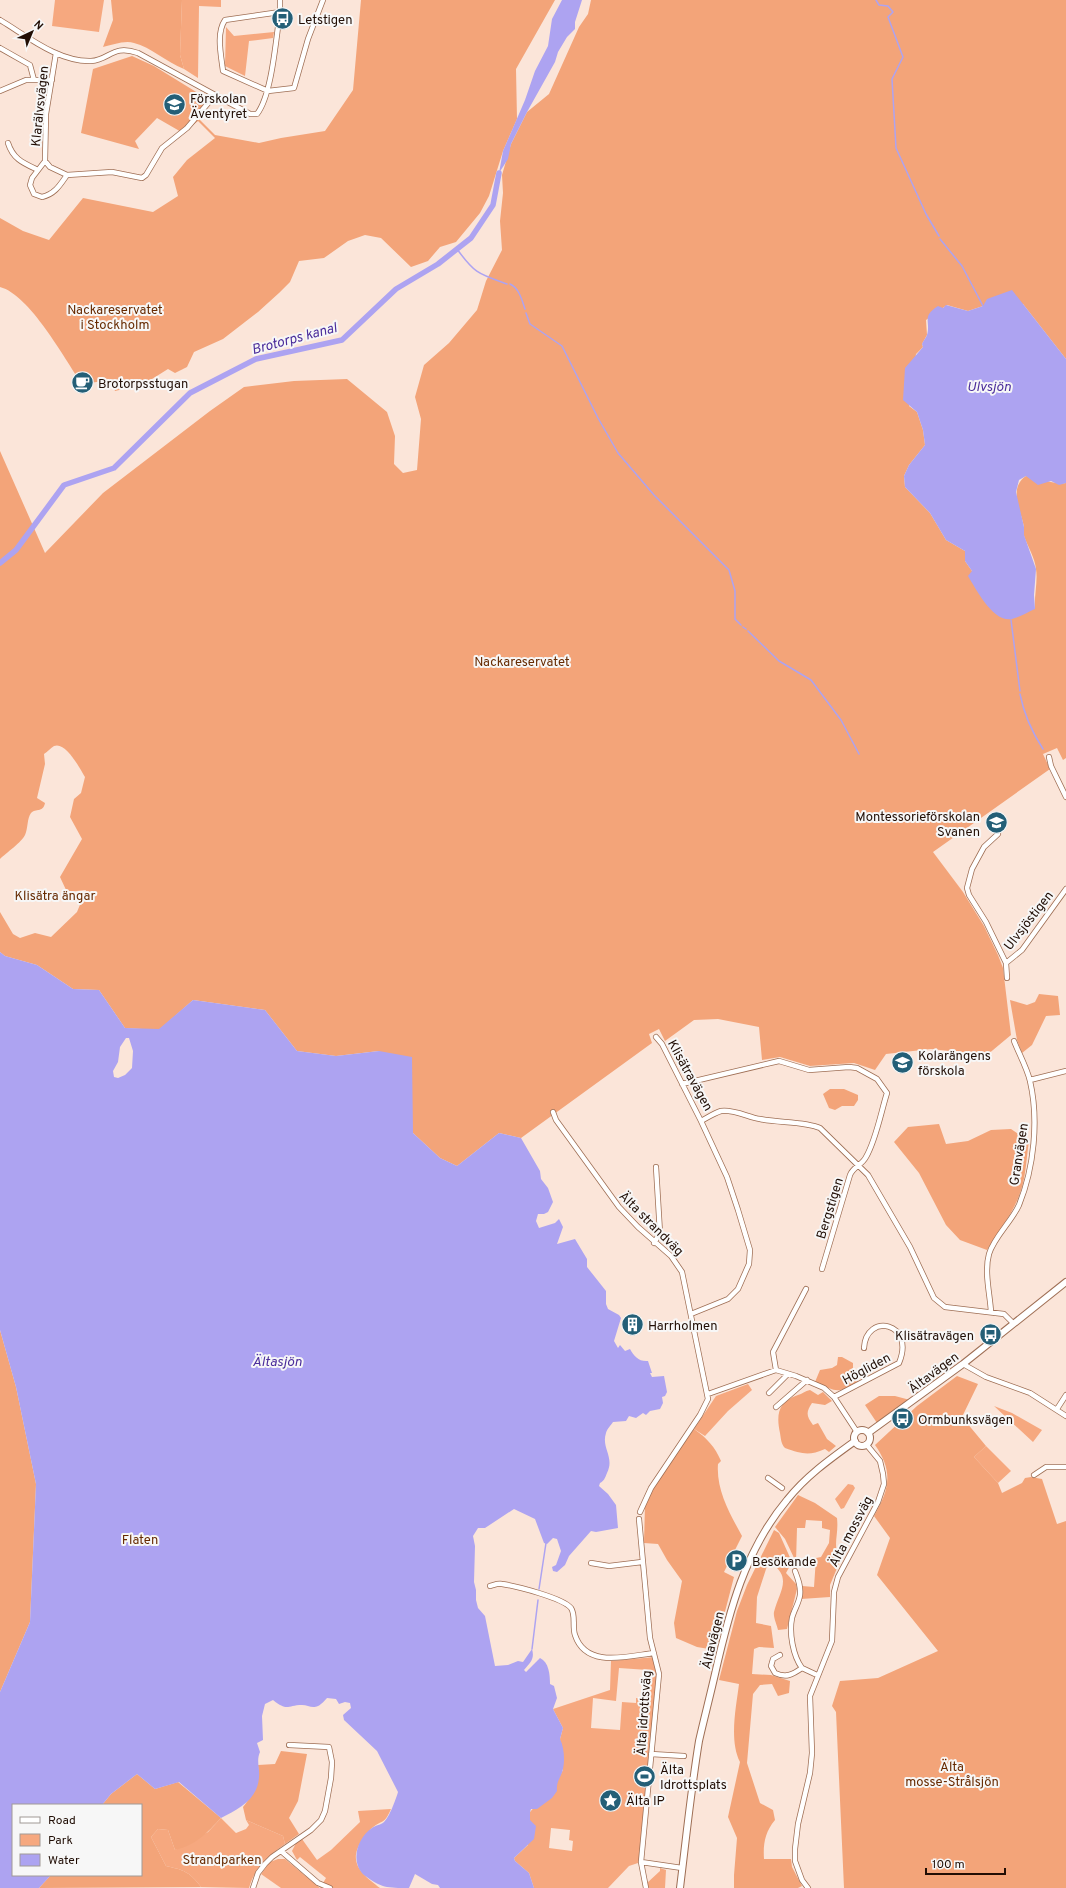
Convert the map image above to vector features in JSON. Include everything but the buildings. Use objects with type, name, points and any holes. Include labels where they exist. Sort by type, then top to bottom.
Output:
[{"type":"main road","name":"Ältavägen","points":[[868,1432],[963,1364],[1066,1282]]},
{"type":"main road","points":[[863,1430],[868,1432],[870,1438],[866,1444],[862,1445],[856,1441],[855,1436],[857,1432],[863,1430]]},
{"type":"main road","name":"Ältavägen","points":[[680,1888],[694,1776],[701,1734],[727,1622],[742,1576],[768,1527],[786,1501],[815,1471],[856,1441]]},
{"type":"street","points":[[0,20],[62,56],[94,61],[120,50],[138,52],[250,114],[257,114],[263,106],[268,91],[280,12],[280,0]]},
{"type":"street","points":[[280,12],[225,20],[222,24],[220,41],[222,71],[268,91],[294,88],[308,39],[323,0]]},
{"type":"street","points":[[0,48],[30,65],[34,80]]},
{"type":"street","name":"Klarälvsvägen","points":[[45,161],[50,167],[67,175],[57,189],[50,195],[42,197],[34,194],[30,184],[45,161],[46,114],[56,52]]},
{"type":"street","points":[[0,91],[23,81],[52,80]]},
{"type":"street","points":[[67,175],[112,172],[142,178],[146,175],[162,148],[187,128],[215,95]]},
{"type":"street","name":"Klarälvsvägen","points":[[8,143],[11,152],[16,159],[38,170]]},
{"type":"street","points":[[1049,757],[1051,766],[1066,797]]},
{"type":"street","name":"Ulvsjöstigen","points":[[998,834],[984,847],[972,869],[967,888],[969,895],[986,922],[1006,963],[1007,978]]},
{"type":"street","name":"Ulvsjöstigen","points":[[1006,963],[1022,950],[1066,889]]},
{"type":"street","name":"Klisätravägen","points":[[656,1037],[662,1044],[701,1121],[720,1111],[729,1111],[760,1119],[793,1124],[812,1124],[820,1128],[868,1175],[910,1247],[934,1298],[945,1307],[1004,1314],[1013,1323]]},
{"type":"street","name":"Granvägen","points":[[991,1312],[987,1268],[989,1254],[1019,1206],[1028,1176],[1034,1119],[1030,1080],[1014,1041]]},
{"type":"street","name":"Bergstigen","points":[[682,1084],[779,1061],[809,1070],[849,1067],[866,1072],[877,1079],[887,1093],[866,1158],[852,1169],[822,1269]]},
{"type":"street","points":[[1030,1080],[1066,1070]]},
{"type":"street","name":"Älta strandväg","points":[[553,1112],[556,1120],[580,1151],[619,1207],[654,1243],[671,1256],[682,1272],[708,1394]]},
{"type":"street","points":[[691,1314],[728,1299],[738,1289],[749,1264],[750,1250],[727,1177],[701,1121]]},
{"type":"street","points":[[654,1243],[660,1233],[656,1167]]},
{"type":"street","points":[[776,1370],[773,1358],[777,1342],[806,1290]]},
{"type":"street","name":"Högliden","points":[[834,1397],[895,1367],[899,1363],[903,1354],[901,1335],[896,1328],[889,1326],[882,1326],[871,1331],[865,1341],[864,1348]]},
{"type":"street","points":[[963,1364],[986,1377],[1030,1393],[1066,1416]]},
{"type":"street","points":[[640,1512],[651,1488],[704,1408],[708,1394],[776,1370],[824,1388],[834,1397],[857,1432]]},
{"type":"street","points":[[769,1393],[788,1374]]},
{"type":"street","points":[[776,1407],[806,1380]]},
{"type":"street","points":[[1057,1409],[1066,1395]]},
{"type":"street","name":"Älta mossväg","points":[[808,1888],[802,1880],[795,1860],[794,1849],[798,1824],[810,1773],[812,1753],[809,1703],[817,1675],[832,1641],[834,1592],[838,1577],[878,1502],[883,1489],[884,1474],[880,1462],[866,1444]]},
{"type":"street","points":[[1034,1475],[1046,1467],[1066,1466]]},
{"type":"street","points":[[768,1478],[782,1488]]},
{"type":"street","name":"Älta idrottsväg","points":[[639,1519],[650,1638],[659,1674],[641,1862],[646,1888]]},
{"type":"street","points":[[591,1564],[609,1566],[642,1562]]},
{"type":"street","points":[[795,1571],[800,1584],[800,1595],[792,1617],[790,1628],[797,1659],[802,1668],[817,1675]]},
{"type":"street","points":[[490,1586],[500,1583],[558,1600],[569,1606],[573,1612],[575,1637],[585,1650],[596,1656],[605,1658],[654,1653]]},
{"type":"street","points":[[780,1655],[773,1659],[771,1666],[775,1673],[783,1677],[792,1675],[802,1668]]},
{"type":"street","points":[[253,1888],[258,1873],[265,1864],[311,1830],[321,1820],[325,1811],[332,1778],[332,1762],[329,1747],[289,1745]]},
{"type":"street","points":[[651,1754],[684,1756]]},
{"type":"street","points":[[281,1851],[318,1883],[330,1888]]},
{"type":"street","points":[[641,1862],[682,1868]]},
{"type":"green space","points":[[55,0],[104,0],[99,32],[52,26]]},
{"type":"green space","points":[[111,0],[182,0],[180,55],[184,69],[134,43],[123,42],[103,47],[113,20]]},
{"type":"green space","points":[[182,0],[221,0],[221,7],[199,6],[198,78],[184,69],[180,55]]},
{"type":"green space","name":"Nackareservatet i Stockholm","points":[[361,0],[555,0],[516,69],[517,119],[503,151],[489,196],[480,213],[456,242],[440,247],[428,261],[411,267],[381,238],[365,235],[348,241],[324,258],[299,261],[290,282],[279,293],[258,312],[223,339],[194,352],[187,367],[175,373],[168,369],[144,384],[115,391],[111,380],[82,384],[46,329],[34,314],[11,292],[0,287],[0,218],[23,231],[49,240],[83,198],[153,212],[178,196],[173,177],[187,160],[215,138],[198,121],[183,133],[157,118],[135,141],[139,149],[81,133],[93,69],[132,56],[154,66],[206,98],[198,118],[215,135],[259,143],[325,131],[353,90]]},
{"type":"green space","name":"Nackareservatet","points":[[591,0],[1066,0],[1066,359],[1023,304],[983,306],[968,311],[947,305],[926,320],[927,335],[922,344],[923,347],[916,354],[909,406],[917,412],[923,430],[925,445],[909,465],[904,476],[905,487],[930,513],[946,540],[965,551],[965,561],[972,571],[1035,609],[1037,578],[1036,569],[1033,557],[1024,536],[1024,527],[1017,500],[1018,487],[1026,476],[1052,482],[1066,483],[1066,758],[1063,760],[1057,748],[1043,754],[1050,769],[933,852],[963,892],[984,926],[1003,968],[1011,1035],[987,1055],[931,1049],[886,1054],[875,1070],[854,1063],[810,1066],[780,1057],[762,1060],[759,1027],[718,1019],[694,1020],[665,1041],[659,1029],[649,1034],[652,1043],[521,1138],[499,1133],[457,1166],[440,1158],[413,1133],[379,1051],[336,1056],[297,1051],[265,1010],[193,1000],[159,1030],[125,1028],[99,990],[73,989],[37,965],[5,956],[0,952],[0,912],[13,934],[20,938],[35,933],[51,937],[77,912],[86,890],[67,892],[60,877],[82,839],[70,817],[74,799],[81,793],[85,777],[68,752],[59,746],[54,746],[44,754],[45,764],[37,798],[45,803],[43,808],[31,813],[26,833],[23,838],[0,859],[0,451],[45,553],[103,493],[210,411],[244,387],[294,381],[347,379],[387,412],[395,436],[394,464],[403,473],[417,470],[421,419],[415,397],[424,365],[449,343],[477,310],[486,281],[502,250],[500,221],[503,193],[502,175],[511,144],[527,112],[549,94],[579,27],[588,14]]},
{"type":"green space","points":[[226,27],[234,36],[274,32],[273,38],[249,41],[245,76],[225,66]]},
{"type":"green space","points":[[1039,994],[1058,996],[1060,1015],[1046,1016],[1032,1045],[1022,1053],[1017,1040],[1010,1000],[1027,1005],[1035,1002]]},
{"type":"green space","points":[[830,1089],[844,1089],[858,1095],[858,1100],[854,1106],[842,1106],[835,1110],[829,1108],[823,1094]]},
{"type":"green space","points":[[939,1124],[946,1144],[968,1141],[991,1130],[1011,1129],[1029,1141],[1024,1176],[1019,1196],[1008,1217],[987,1250],[960,1240],[946,1225],[919,1173],[894,1142],[908,1127]]},
{"type":"green space","points":[[0,1330],[16,1387],[36,1484],[30,1622],[0,1692]]},
{"type":"green space","points":[[838,1357],[842,1357],[853,1363],[853,1370],[858,1382],[841,1390],[833,1390],[815,1382],[820,1370],[832,1368],[837,1365]]},
{"type":"green space","name":"Älta mosse-Strålsjön","points":[[957,1376],[978,1384],[962,1417],[986,1446],[974,1457],[998,1483],[1002,1493],[1022,1483],[1025,1478],[1031,1477],[1042,1479],[1057,1524],[1066,1521],[1066,1888],[844,1888],[836,1712],[832,1706],[840,1681],[878,1678],[938,1651],[877,1575],[890,1538],[874,1516],[883,1498],[887,1481],[885,1464],[875,1445],[917,1406]]},
{"type":"green space","points":[[748,1384],[752,1390],[728,1411],[705,1436],[694,1429],[716,1396]]},
{"type":"green space","points":[[810,1390],[818,1395],[823,1392],[832,1401],[825,1405],[812,1403],[808,1414],[813,1425],[818,1423],[827,1439],[836,1446],[829,1452],[825,1449],[814,1453],[801,1453],[785,1448],[782,1443],[778,1420],[782,1405],[791,1398]]},
{"type":"green space","points":[[879,1396],[895,1396],[910,1400],[877,1423],[865,1405]]},
{"type":"green space","points":[[994,1406],[1012,1413],[1042,1430],[1033,1442]]},
{"type":"green space","points":[[694,1429],[710,1443],[721,1461],[718,1464],[719,1483],[725,1502],[742,1536],[724,1572],[734,1577],[715,1650],[697,1647],[676,1638],[674,1623],[682,1581],[658,1544],[644,1543],[645,1505],[656,1480]]},
{"type":"green space","points":[[986,1446],[1011,1471],[998,1483],[974,1457]]},
{"type":"green space","points":[[848,1484],[853,1485],[855,1488],[844,1508],[841,1509],[835,1499]]},
{"type":"green space","points":[[798,1495],[815,1503],[837,1518],[836,1549],[840,1561],[830,1585],[830,1597],[801,1599],[802,1586],[814,1587],[816,1558],[821,1557],[829,1543],[830,1530],[822,1528],[822,1521],[806,1520],[805,1528],[797,1528],[796,1562],[785,1539],[775,1527]]},
{"type":"green space","points":[[774,1530],[779,1533],[792,1562],[786,1573],[796,1584],[797,1589],[787,1629],[778,1630],[774,1612],[783,1586],[783,1580],[778,1569],[771,1563],[768,1563],[757,1597],[756,1623],[771,1626],[774,1648],[759,1647],[754,1649],[752,1674],[771,1675],[790,1681],[789,1693],[778,1696],[772,1684],[760,1685],[753,1694],[747,1763],[760,1803],[773,1810],[775,1820],[765,1838],[764,1859],[791,1859],[792,1867],[802,1886],[798,1888],[734,1888],[737,1838],[728,1817],[740,1762],[734,1734],[739,1684],[719,1680],[737,1611],[747,1585]]},
{"type":"green space","name":"Älta Idrottsplats","points":[[655,1657],[658,1669],[653,1735],[650,1736],[641,1862],[629,1866],[608,1888],[534,1888],[529,1873],[515,1861],[514,1858],[528,1845],[530,1812],[556,1783],[563,1770],[560,1739],[563,1728],[553,1709],[610,1690],[611,1661]],"holes":[[[619,1668],[648,1670],[645,1699],[636,1698],[636,1703],[622,1702],[620,1730],[591,1728],[593,1698],[616,1701]],[[551,1828],[570,1830],[569,1840],[573,1841],[572,1851],[549,1848]]]},
{"type":"green space","points":[[281,1751],[307,1754],[298,1801],[289,1818],[299,1834],[285,1844],[283,1836],[246,1820],[243,1807],[256,1788],[258,1765],[275,1764]]},
{"type":"green space","points":[[137,1774],[155,1789],[178,1782],[221,1818],[195,1842],[175,1850],[168,1830],[158,1829],[151,1837],[166,1866],[186,1872],[201,1887],[39,1888],[50,1876],[142,1876],[142,1804],[103,1804],[111,1794]]},
{"type":"green space","points":[[391,1809],[385,1820],[372,1828],[362,1840],[356,1855],[356,1862],[362,1873],[380,1888],[320,1888],[326,1878],[300,1857],[297,1860],[292,1851],[296,1843],[302,1839],[317,1860],[331,1850],[360,1822],[358,1811]]},
{"type":"green space","name":"Strandparken","points":[[221,1818],[236,1833],[246,1829],[249,1825],[246,1820],[283,1836],[285,1844],[263,1863],[255,1874],[249,1888],[201,1887],[186,1872],[166,1866],[151,1837],[158,1829],[168,1830],[175,1850],[208,1832]]},
{"type":"green space","points":[[278,1859],[285,1859],[320,1888],[281,1888],[261,1874],[270,1862]]},
{"type":"green space","points":[[660,1868],[666,1870],[665,1888],[648,1888],[647,1883],[660,1871]]},
{"type":"water","points":[[562,0],[582,0],[575,22],[575,29],[567,37],[558,52],[555,62],[511,144],[508,159],[499,173],[503,151],[525,100],[535,71],[548,46],[552,19]]},
{"type":"water","name":"Ulvsjön","points":[[1012,290],[1066,359],[1066,483],[1059,485],[1051,481],[1038,485],[1026,476],[1019,480],[1016,492],[1024,527],[1024,535],[1036,569],[1034,595],[1035,609],[1012,619],[1005,619],[992,611],[980,596],[968,576],[972,571],[965,561],[965,551],[946,540],[930,513],[905,487],[904,476],[909,465],[925,445],[923,430],[917,412],[903,400],[905,368],[923,347],[922,344],[927,336],[928,316],[930,313],[938,306],[943,308],[946,305],[968,311],[983,306],[987,299]]},
{"type":"water","name":"Ältasjön","points":[[0,952],[5,956],[37,965],[73,989],[99,990],[125,1028],[159,1029],[193,1000],[265,1010],[297,1051],[336,1056],[379,1051],[412,1057],[413,1133],[440,1158],[457,1166],[499,1133],[521,1138],[540,1171],[541,1179],[548,1188],[553,1202],[548,1212],[538,1214],[536,1221],[539,1228],[555,1223],[559,1219],[563,1227],[557,1244],[575,1239],[587,1259],[587,1267],[606,1291],[606,1304],[608,1309],[619,1315],[621,1318],[614,1341],[618,1348],[620,1345],[625,1351],[630,1349],[637,1358],[642,1361],[648,1361],[652,1377],[664,1376],[667,1392],[665,1396],[662,1397],[663,1403],[660,1409],[650,1411],[646,1415],[643,1413],[636,1418],[629,1416],[626,1421],[613,1422],[608,1429],[605,1443],[610,1462],[605,1478],[599,1486],[608,1494],[616,1505],[618,1528],[596,1532],[591,1531],[569,1556],[565,1565],[557,1572],[553,1571],[552,1567],[556,1565],[561,1551],[557,1539],[553,1538],[547,1544],[544,1543],[535,1519],[514,1509],[485,1528],[478,1528],[473,1536],[475,1546],[474,1582],[476,1600],[478,1608],[485,1616],[495,1666],[508,1665],[518,1661],[523,1662],[532,1649],[533,1656],[530,1663],[524,1670],[526,1672],[540,1658],[545,1662],[549,1673],[550,1684],[554,1686],[557,1698],[553,1709],[563,1728],[560,1739],[563,1750],[564,1765],[557,1785],[557,1791],[552,1798],[537,1809],[531,1809],[530,1820],[536,1826],[534,1839],[514,1858],[515,1861],[529,1873],[534,1888],[440,1888],[438,1885],[432,1884],[415,1874],[409,1888],[395,1888],[375,1883],[364,1875],[357,1864],[356,1857],[359,1844],[367,1832],[386,1820],[398,1792],[377,1751],[344,1720],[343,1715],[351,1708],[350,1703],[345,1702],[339,1704],[336,1699],[327,1698],[320,1705],[314,1707],[297,1705],[285,1707],[273,1700],[265,1704],[262,1716],[263,1740],[257,1743],[260,1752],[258,1758],[258,1785],[251,1797],[241,1807],[221,1818],[179,1782],[155,1789],[137,1774],[111,1794],[103,1804],[12,1804],[12,1876],[50,1876],[39,1888],[0,1888],[0,1692],[30,1622],[36,1484],[16,1387],[0,1330]],"holes":[[[126,1038],[129,1038],[133,1051],[132,1068],[125,1075],[118,1078],[114,1077],[113,1071],[118,1062],[120,1047]]]},
{"type":"waterway","points":[[876,0],[879,5],[888,6],[893,12],[888,17],[903,57],[892,79],[896,148],[926,214],[939,236]]},
{"type":"waterway","name":"Brotorps kanal","points":[[0,563],[16,550],[64,485],[114,468],[190,393],[256,359],[342,340],[396,289],[438,264],[471,238],[493,205],[499,173]]},
{"type":"waterway","points":[[940,239],[962,266],[983,306]]},
{"type":"waterway","points":[[457,249],[468,264],[478,272],[507,284]]},
{"type":"waterway","points":[[510,284],[518,291],[525,309]]},
{"type":"waterway","points":[[526,313],[530,324],[562,346],[598,418],[618,453],[654,495],[729,570],[735,591],[735,619],[741,625]]},
{"type":"waterway","points":[[1011,620],[1020,691]]},
{"type":"waterway","points":[[748,631],[779,661],[811,680],[841,720],[859,754]]},
{"type":"waterway","points":[[1020,694],[1029,723],[1043,749]]},
{"type":"waterway","points":[[539,1589],[546,1543]]},
{"type":"waterway","points":[[532,1649],[538,1600]]},
{"type":"place","name":"Letstigen","points":[[283,19]]},
{"type":"place","name":"Förskolan Äventyret","points":[[175,105]]},
{"type":"place","name":"Brotorpsstugan","points":[[83,383]]},
{"type":"place","name":"Montessorieförskolan Svanen","points":[[996,823]]},
{"type":"place","name":"Kolarängens förskola","points":[[902,1062]]},
{"type":"place","name":"Harrholmen","points":[[633,1325]]},
{"type":"place","name":"Klisätravägen","points":[[990,1335]]},
{"type":"place","name":"Ormbunksvägen","points":[[902,1419]]},
{"type":"place","name":"Besökande","points":[[736,1561]]},
{"type":"place","name":"Älta Idrottsplats","points":[[644,1776]]},
{"type":"place","name":"Älta IP","points":[[610,1800]]},
{"type":"park label","name":"Klisätra ängar","points":[[55,895]]},
{"type":"park label","name":"Flaten","points":[[140,1539]]}]
